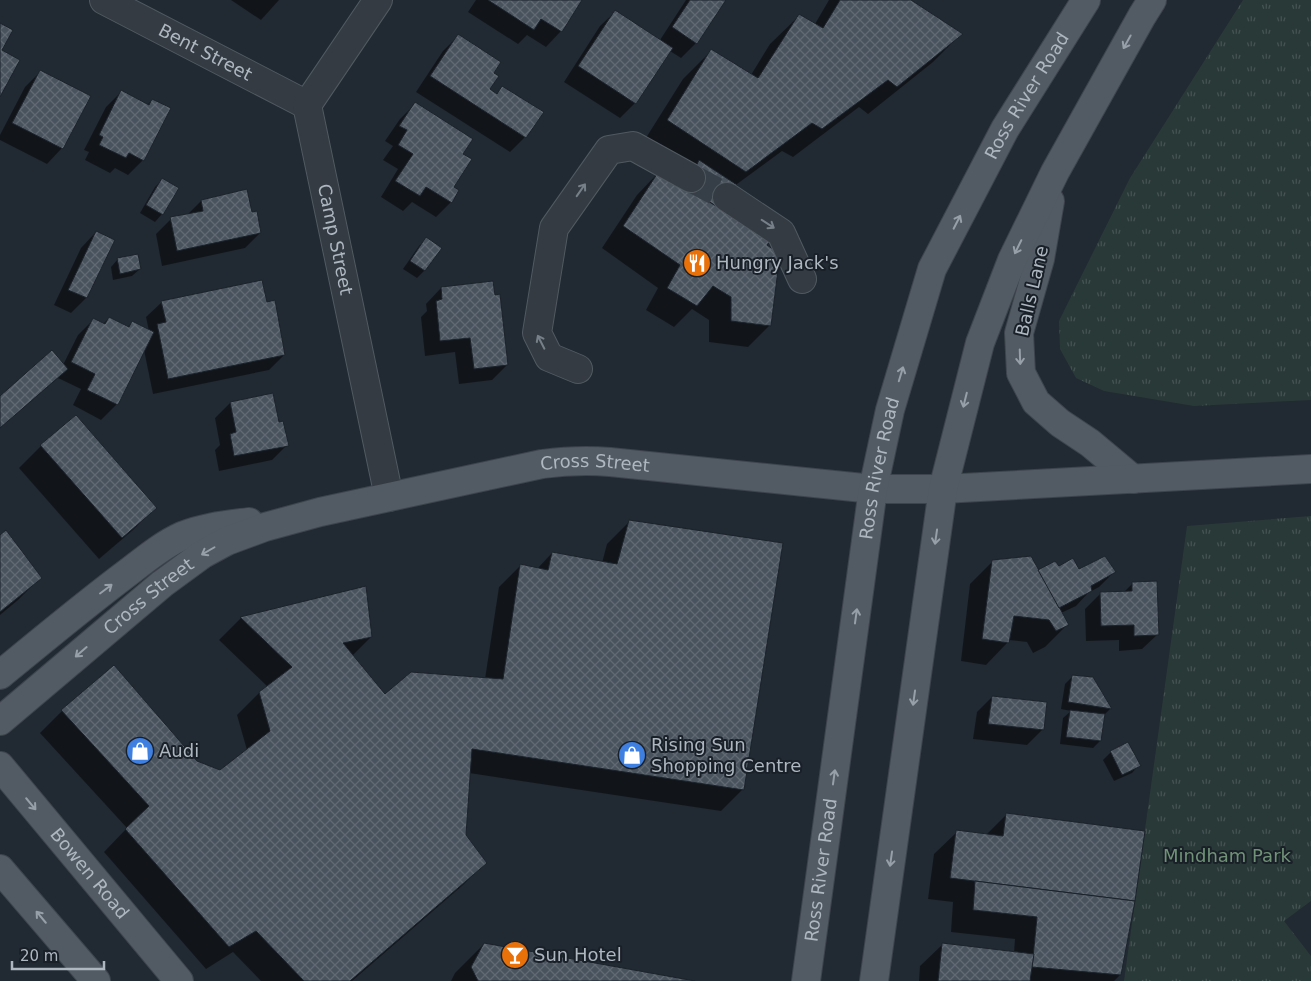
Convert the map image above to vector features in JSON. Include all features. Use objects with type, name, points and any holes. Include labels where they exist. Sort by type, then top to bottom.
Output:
[{"type":"main road","name":"Ross River Road","points":[[806,981],[873,489],[890,410],[932,269],[1005,129],[1086,0]]},
{"type":"main road","points":[[874,981],[943,489],[980,343],[1012,260],[1055,172],[1152,0]]},
{"type":"main road","name":"Balls Lane","points":[[1055,172],[1040,260],[1019,333],[1020,373],[1036,402],[1060,423],[1090,443],[1132,479]]},
{"type":"main road","name":"Cross Street","points":[[0,721],[128,612],[203,554],[242,535],[320,512],[542,464],[586,460],[873,489]]},
{"type":"main road","points":[[873,489],[943,489],[1311,470]]},
{"type":"main road","name":"Cross Street","points":[[0,675],[105,590],[151,555],[180,537],[220,526],[320,512]]},
{"type":"main road","name":"Bowen Road","points":[[0,766],[179,981]]},
{"type":"main road","points":[[0,869],[96,981]]},
{"type":"street","name":"Bent Street","points":[[104,0],[307,105]]},
{"type":"street","points":[[307,105],[378,0]]},
{"type":"street","name":"Camp Street","points":[[307,105],[389,497]]},
{"type":"street","points":[[578,370],[549,357],[537,333],[554,228],[609,150],[633,146],[692,178]]},
{"type":"street","points":[[727,198],[781,233],[802,279]]},
{"type":"green space","points":[[1243,0],[1311,0],[1311,400],[1194,406],[1104,391],[1076,378],[1060,349],[1059,321],[1130,178]]},
{"type":"green space","name":"Mindham Park","points":[[1311,516],[1311,901],[1284,921],[1311,956],[1311,981],[1124,981],[1187,526]]},
{"type":"building","points":[[488,0],[582,0],[562,32],[541,19],[534,30]]},
{"type":"building","points":[[690,0],[726,0],[697,44],[672,27]]},
{"type":"building","points":[[840,0],[911,0],[963,34],[897,87],[888,80],[822,129],[812,123],[746,172],[667,120],[711,49],[758,78],[799,14],[823,28]]},
{"type":"building","points":[[615,10],[673,48],[636,104],[578,66]]},
{"type":"building","points":[[0,23],[13,30],[2,50],[20,60],[0,97]]},
{"type":"building","points":[[458,34],[501,62],[494,73],[499,76],[490,89],[497,94],[502,86],[544,112],[526,138],[430,76]]},
{"type":"building","points":[[40,70],[91,96],[63,149],[12,123]]},
{"type":"building","points":[[121,90],[149,105],[152,99],[171,108],[144,161],[129,153],[126,158],[99,145],[103,137],[99,135]]},
{"type":"building","points":[[415,102],[473,139],[463,154],[472,159],[454,187],[459,190],[452,203],[426,187],[420,196],[395,181],[413,154],[398,145],[407,130],[399,126]]},
{"type":"building","points":[[699,160],[737,185],[727,197],[721,209],[683,186],[691,178]]},
{"type":"building","points":[[659,171],[771,240],[767,245],[780,254],[771,326],[731,321],[731,297],[713,286],[697,306],[667,288],[680,265],[623,226]]},
{"type":"building","points":[[162,178],[179,188],[163,215],[146,205]]},
{"type":"building","points":[[247,189],[252,212],[257,211],[261,233],[177,251],[170,217],[203,211],[201,200]]},
{"type":"building","points":[[96,231],[115,240],[87,298],[68,290]]},
{"type":"building","points":[[426,237],[442,248],[425,271],[410,261]]},
{"type":"building","points":[[138,254],[141,269],[120,274],[117,258]]},
{"type":"building","points":[[262,280],[267,302],[275,300],[285,355],[168,379],[157,324],[166,322],[161,301]]},
{"type":"building","points":[[493,281],[495,295],[500,294],[508,365],[474,369],[470,338],[440,341],[436,301],[442,299],[441,287]]},
{"type":"building","points":[[109,317],[129,327],[132,321],[154,332],[118,405],[87,390],[95,374],[71,362],[93,318],[105,324]]},
{"type":"building","points":[[52,350],[68,369],[0,428],[0,396]]},
{"type":"building","points":[[273,393],[279,422],[283,421],[289,446],[234,456],[230,434],[236,432],[230,402]]},
{"type":"building","points":[[76,415],[157,508],[122,538],[40,445]]},
{"type":"building","name":"Rising Sun Shopping Centre","points":[[629,520],[783,543],[744,790],[472,749],[466,835],[487,863],[350,981],[304,981],[256,931],[229,947],[125,829],[149,806],[61,710],[114,665],[197,761],[220,770],[270,731],[259,692],[292,667],[240,617],[366,586],[372,637],[343,643],[385,694],[411,672],[503,679],[520,564],[548,570],[552,552],[617,564]]},
{"type":"building","points":[[6,530],[42,578],[0,612],[0,535]]},
{"type":"building","points":[[1031,556],[1069,625],[1056,631],[1049,620],[1014,616],[1009,643],[982,639],[992,560]]},
{"type":"building","points":[[1105,556],[1116,572],[1091,586],[1092,591],[1059,608],[1038,570],[1055,561],[1059,566],[1073,558],[1079,569]]},
{"type":"building","points":[[1157,581],[1159,635],[1134,636],[1134,625],[1101,626],[1100,592],[1132,591],[1132,582]]},
{"type":"building","points":[[1072,675],[1093,677],[1112,709],[1068,702]]},
{"type":"building","points":[[992,696],[1047,702],[1044,730],[988,724]]},
{"type":"building","points":[[1070,710],[1105,714],[1101,741],[1066,737]]},
{"type":"building","points":[[1128,742],[1141,766],[1122,775],[1110,751]]},
{"type":"building","points":[[1006,813],[1145,831],[1135,901],[950,878],[956,830],[1003,836]]},
{"type":"building","points":[[975,881],[1135,901],[1121,975],[1032,967],[1037,917],[973,910]]},
{"type":"building","name":"Sun Hotel","points":[[484,943],[695,981],[478,981],[471,967]]},
{"type":"building","points":[[942,943],[1034,954],[1030,981],[938,981]]},
{"type":"tunnel","points":[[691,178],[727,197]]},
{"type":"place","name":"Hungry Jack's","points":[[697,263]]},
{"type":"place","name":"Audi","points":[[140,751]]},
{"type":"place","name":"Rising Sun Shopping Centre","points":[[632,755]]},
{"type":"place","name":"Sun Hotel","points":[[515,955]]}]
